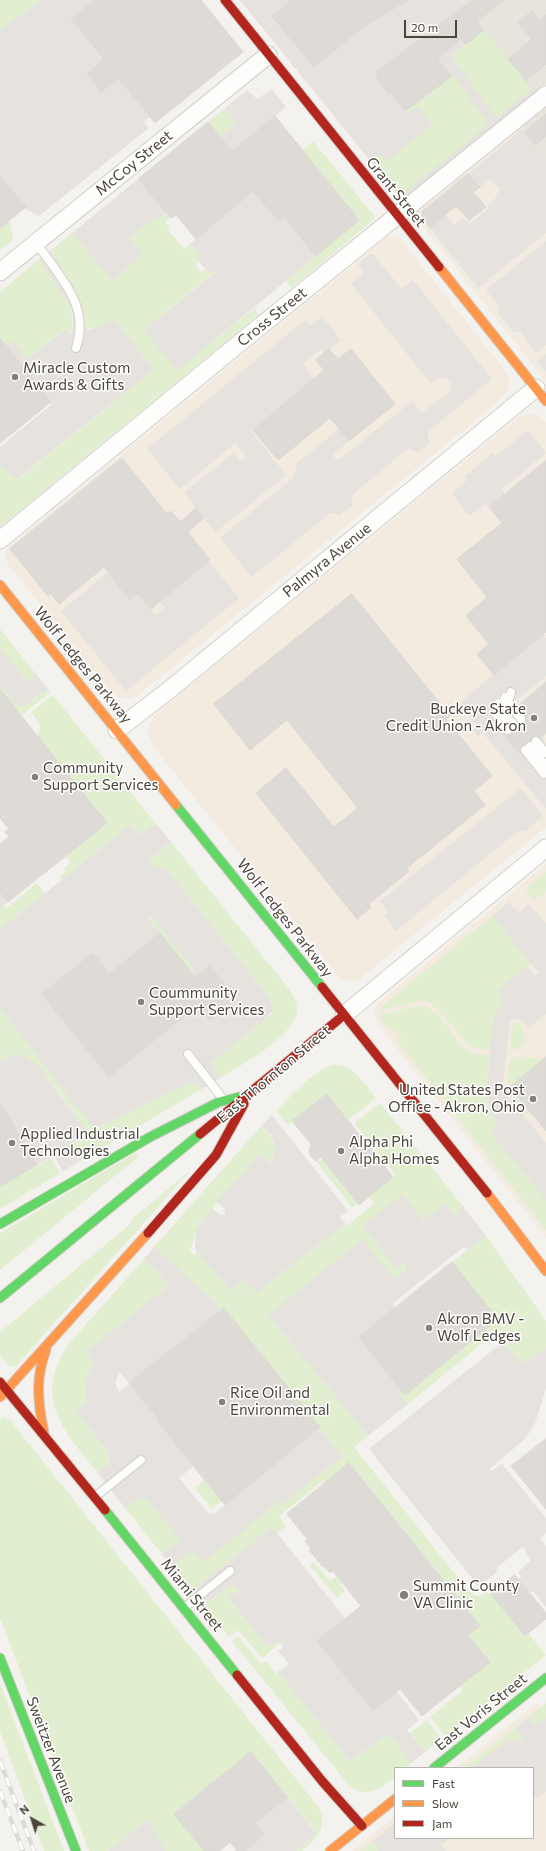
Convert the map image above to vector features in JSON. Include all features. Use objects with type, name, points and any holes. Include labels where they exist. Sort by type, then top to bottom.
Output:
[{"type":"main road","name":"Grant Street","points":[[225,0],[541,394]]},
{"type":"main road","name":"Wolf Ledges Parkway","points":[[0,585],[482,1187],[546,1271]]},
{"type":"main road","name":"East Thornton Street","points":[[0,1298],[250,1094],[344,1015]]},
{"type":"main road","points":[[0,1224],[150,1136],[225,1101],[250,1094]]},
{"type":"main road","points":[[0,1396],[216,1156],[250,1094]]},
{"type":"main road","points":[[44,1434],[40,1414],[38,1371],[42,1358],[51,1341]]},
{"type":"main road","name":"Miami Street","points":[[0,1382],[4,1390],[44,1434],[318,1774],[362,1826]]},
{"type":"main road","name":"Sweitzer Avenue","points":[[0,1658],[76,1851]]},
{"type":"main road","name":"East Voris Street","points":[[435,1767],[546,1678]]},
{"type":"main road","points":[[330,1851],[394,1800]]},
{"type":"street","name":"McCoy Street","points":[[0,272],[268,55]]},
{"type":"street","name":"Cross Street","points":[[0,540],[236,346],[398,217],[546,96]]},
{"type":"street","name":"Palmyra Avenue","points":[[117,730],[541,394]]},
{"type":"street","name":"East Thornton Street","points":[[344,1015],[546,848]]},
{"type":"lane","points":[[36,243],[65,284],[77,308],[80,328],[76,348]]},
{"type":"lane","points":[[498,703],[495,713],[511,728],[503,711],[502,704],[508,695],[508,702],[521,719]]},
{"type":"lane","points":[[530,746],[546,753]]},
{"type":"lane","points":[[530,746],[546,766]]},
{"type":"lane","points":[[530,746],[544,774]]},
{"type":"lane","points":[[188,1054],[225,1101]]},
{"type":"lane","points":[[95,1497],[140,1460]]},
{"type":"lane","points":[[184,1608],[230,1572]]},
{"type":"shaded area","points":[[41,0],[95,0],[71,19],[104,59],[87,74],[101,91],[118,78],[149,117],[144,122],[149,128],[39,216],[24,208],[26,207],[0,176],[0,30]]},
{"type":"shaded area","points":[[240,0],[460,0],[535,93],[404,200],[401,199]]},
{"type":"shaded area","points":[[460,0],[546,0],[546,84],[535,93]]},
{"type":"shaded area","points":[[373,78],[399,111],[403,109],[408,113],[417,107],[432,124],[387,161],[381,154],[374,158],[342,117],[347,111],[341,103]]},
{"type":"shaded area","points":[[272,89],[286,107],[232,151],[220,137],[236,122],[225,108],[247,90],[257,99]]},
{"type":"shaded area","points":[[546,103],[546,158],[519,125]]},
{"type":"shaded area","points":[[519,125],[546,158],[546,382],[415,216],[419,208]]},
{"type":"shaded area","points":[[522,129],[546,158],[546,233],[478,288],[430,228],[446,215],[454,225],[463,218],[469,225],[489,208],[487,206],[494,200],[500,188],[490,179],[480,187],[468,174]]},
{"type":"shaded area","points":[[138,179],[167,213],[145,225],[129,238],[143,254],[112,281],[72,233]]},
{"type":"shaded area","points":[[253,191],[278,221],[284,217],[316,256],[177,371],[144,330],[214,273],[205,269],[199,262],[199,254],[190,244]]},
{"type":"shaded area","points":[[388,236],[396,236],[402,241],[506,371],[510,384],[507,392],[498,402],[137,696],[127,699],[119,697],[111,692],[7,563],[5,550]]},
{"type":"shaded area","points":[[546,241],[546,345],[536,353],[520,332],[514,332],[497,312],[499,307],[486,290]]},
{"type":"shaded area","points":[[50,251],[82,303],[86,329],[89,330],[115,321],[154,370],[17,479],[0,466],[0,447],[52,404],[6,346],[13,341],[27,359],[66,329],[71,334],[73,326],[73,314],[68,303],[39,259]]},
{"type":"shaded area","points":[[372,253],[402,289],[413,280],[492,379],[429,431],[428,437],[430,443],[417,453],[411,449],[406,450],[353,494],[351,500],[354,504],[339,516],[334,513],[330,513],[252,577],[220,538],[293,478],[297,463],[339,429],[349,441],[334,454],[335,459],[339,460],[412,401],[421,412],[423,412],[449,392],[451,388],[451,383],[445,378],[439,378],[431,384],[351,284],[362,274],[362,270],[358,264]]},
{"type":"shaded area","points":[[322,316],[341,340],[325,353],[321,349],[303,364],[314,379],[251,431],[286,475],[216,532],[184,493],[234,452],[240,460],[245,459],[246,456],[237,445],[234,444],[180,489],[147,449],[305,320],[310,326]]},
{"type":"shaded area","points":[[546,354],[546,372],[537,361]]},
{"type":"shaded area","points":[[530,414],[539,415],[546,422],[546,827],[363,976],[355,981],[344,980],[339,976],[154,748],[148,734],[149,725],[153,717],[158,712],[482,447],[520,416]]},
{"type":"shaded area","points":[[528,430],[546,453],[502,489],[505,494],[489,507],[485,504],[471,515],[468,515],[452,493],[467,480],[465,476],[493,453],[495,456]]},
{"type":"shaded area","points":[[209,561],[239,598],[126,691],[61,611],[108,572],[130,600],[138,593],[156,615],[165,608],[160,602]]},
{"type":"shaded area","points":[[543,634],[546,638],[546,676],[515,701],[515,706],[524,717],[503,734],[520,754],[541,737],[546,743],[546,809],[483,733],[478,736],[473,730],[476,724],[457,705]]},
{"type":"shaded area","points":[[0,648],[28,682],[35,673],[49,690],[41,693],[24,706],[16,705],[0,685]]},
{"type":"shaded area","points":[[521,788],[543,816],[526,831],[518,831],[396,931],[384,916],[387,913],[387,910],[380,901]]},
{"type":"shaded area","points":[[156,824],[171,842],[149,860],[149,865],[165,868],[270,998],[272,1010],[267,1018],[212,1062],[212,1067],[220,1078],[202,1089],[196,1083],[187,1084],[95,1129],[0,1009],[0,929],[130,825],[140,835]],"holes":[[[151,917],[195,970],[192,973],[195,977],[210,966],[236,998],[210,1019],[198,1005],[109,1077],[43,994],[93,954],[109,974],[160,933],[149,921]]]},
{"type":"shaded area","points":[[546,864],[546,1238],[380,1027],[374,1014],[376,1006],[386,996]]},
{"type":"shaded area","points":[[0,892],[8,902],[0,908]]},
{"type":"shaded area","points":[[509,902],[516,910],[520,912],[529,904],[546,924],[546,1014],[528,1028],[519,1019],[514,1019],[510,1022],[503,1084],[506,1094],[546,1143],[546,1200],[490,1132],[497,1126],[489,1106],[487,1091],[492,1024],[496,1013],[504,1002],[497,991],[527,966],[534,975],[539,973],[492,916]]},
{"type":"shaded area","points":[[17,1054],[26,1057],[38,1066],[88,1132],[72,1145],[80,1161],[63,1172],[54,1156],[37,1165],[8,1117],[0,1122],[0,1061],[11,1055]]},
{"type":"shaded area","points":[[272,1115],[348,1211],[340,1217],[345,1224],[256,1293],[244,1280],[231,1291],[197,1253],[195,1248],[196,1229],[212,1208],[220,1215],[225,1214],[225,1209],[217,1202],[260,1154],[272,1165],[275,1145],[271,1135],[261,1126]]},
{"type":"shaded area","points":[[403,1194],[423,1220],[445,1204],[456,1217],[462,1205],[486,1236],[467,1250],[464,1247],[461,1249],[393,1303],[396,1307],[401,1390],[398,1392],[408,1404],[368,1436],[268,1315],[363,1239],[394,1279],[405,1270],[408,1261],[397,1269],[362,1225]]},
{"type":"shaded area","points":[[154,1247],[213,1300],[221,1310],[129,1383],[120,1373],[116,1379],[116,1385],[119,1392],[130,1384],[159,1420],[157,1422],[194,1466],[179,1478],[207,1512],[210,1514],[215,1513],[319,1428],[342,1457],[282,1504],[279,1501],[207,1560],[201,1560],[192,1551],[172,1566],[162,1554],[179,1541],[179,1537],[146,1499],[140,1498],[125,1508],[97,1472],[109,1464],[109,1454],[76,1411],[86,1403],[84,1380],[94,1363],[86,1352],[169,1285],[144,1259]]},
{"type":"shaded area","points":[[503,1342],[522,1363],[531,1359],[546,1348],[546,1389],[535,1423],[526,1438],[489,1470],[492,1471],[502,1464],[546,1518],[546,1533],[540,1538],[546,1546],[546,1607],[533,1591],[529,1593],[518,1579],[521,1577],[518,1572],[531,1560],[523,1547],[496,1568],[498,1571],[479,1587],[369,1449]]},
{"type":"shaded area","points":[[272,1527],[345,1618],[317,1641],[373,1711],[397,1692],[419,1720],[407,1730],[425,1752],[411,1763],[393,1739],[388,1736],[384,1737],[350,1761],[278,1672],[289,1664],[278,1651],[283,1647],[280,1643],[266,1645],[225,1594],[237,1593],[237,1588],[232,1586],[226,1588],[204,1606],[192,1590]]},
{"type":"shaded area","points":[[537,1703],[546,1714],[546,1851],[352,1851],[394,1817],[394,1839],[534,1839],[534,1767],[457,1767]]},
{"type":"shaded area","points":[[527,1718],[535,1725],[546,1718],[546,1792],[539,1797],[534,1797],[534,1767],[473,1767],[509,1739],[525,1742],[515,1728]]},
{"type":"shaded area","points":[[287,1797],[317,1834],[295,1851],[245,1851],[264,1835],[255,1823]]},
{"type":"shaded area","points":[[147,1820],[166,1851],[108,1851]]},
{"type":"shaded area","points":[[394,1824],[394,1839],[449,1839],[441,1845],[446,1851],[379,1851],[372,1842]]},
{"type":"green space","points":[[0,0],[41,0],[0,30]]},
{"type":"green space","points":[[484,30],[532,89],[498,117],[493,114],[451,56]]},
{"type":"green space","points":[[452,74],[489,124],[404,193],[398,190],[374,158],[381,154],[387,161],[432,125],[417,107],[407,114],[405,111],[451,77]]},
{"type":"green space","points":[[225,108],[236,122],[220,137],[208,122]]},
{"type":"green space","points":[[313,141],[375,217],[371,222],[291,288],[286,281],[359,220],[303,150]]},
{"type":"green space","points":[[167,213],[171,218],[165,222],[170,227],[168,230],[184,249],[190,244],[199,254],[199,262],[195,266],[201,273],[205,269],[214,272],[144,330],[177,370],[255,308],[258,315],[0,527],[0,466],[18,479],[154,370],[99,327],[86,329],[82,303],[50,251],[72,233],[112,281],[129,238],[145,225]]},
{"type":"green space","points":[[10,220],[13,240],[0,250],[0,228]]},
{"type":"green space","points":[[39,259],[64,294],[72,314],[73,324],[71,334],[65,329],[27,359],[0,351],[0,292]]},
{"type":"green space","points":[[0,629],[35,673],[28,682],[0,648]]},
{"type":"green space","points":[[0,685],[17,705],[22,705],[49,690],[50,692],[21,716],[0,689]]},
{"type":"green space","points":[[53,695],[156,824],[140,835],[130,825],[62,879],[60,876],[66,871],[64,868],[71,863],[65,856],[107,823],[37,736],[40,726],[31,712]]},
{"type":"green space","points":[[171,842],[285,984],[294,996],[297,1007],[294,1020],[277,1040],[253,1058],[220,1078],[212,1067],[212,1062],[271,1014],[270,998],[165,868],[151,866],[148,864],[151,859]]},
{"type":"green space","points":[[546,872],[546,891],[535,900],[525,889]]},
{"type":"green space","points":[[37,883],[45,893],[0,929],[0,908],[4,905],[7,908]]},
{"type":"green space","points":[[492,916],[531,962],[497,991],[504,1002],[493,1020],[489,1050],[470,1047],[437,1008],[426,1001],[418,1001],[380,1011],[381,1007]]},
{"type":"green space","points":[[151,917],[153,917],[195,970],[192,973],[149,921]]},
{"type":"green space","points":[[417,1006],[426,1007],[433,1010],[445,1023],[456,1039],[468,1051],[475,1054],[489,1055],[489,1100],[497,1126],[490,1132],[546,1200],[546,1230],[397,1041],[401,1038],[393,1029],[390,1031],[379,1016]]},
{"type":"green space","points":[[0,1009],[96,1129],[187,1084],[196,1083],[202,1089],[80,1161],[72,1145],[88,1132],[55,1087],[34,1064],[25,1057],[14,1054],[0,1061]]},
{"type":"green space","points":[[517,1022],[525,1034],[525,1039],[522,1046],[513,1050],[510,1046],[513,1025]]},
{"type":"green space","points":[[517,1057],[541,1058],[546,1064],[540,1062],[510,1086],[530,1111],[527,1114],[509,1092],[507,1086],[509,1063]]},
{"type":"green space","points":[[332,1065],[346,1067],[352,1071],[376,1098],[348,1120],[327,1094],[288,1125],[276,1111],[309,1079]]},
{"type":"green space","points":[[380,1103],[462,1205],[456,1217],[423,1220],[403,1194],[398,1269],[408,1261],[407,1268],[394,1279],[268,1315],[368,1436],[354,1447],[466,1588],[476,1596],[488,1593],[491,1594],[525,1636],[528,1633],[546,1655],[445,1736],[430,1717],[462,1691],[459,1687],[489,1662],[468,1635],[480,1626],[350,1464],[325,1483],[323,1481],[279,1516],[286,1526],[277,1533],[272,1527],[192,1590],[172,1566],[192,1551],[201,1560],[279,1501],[282,1504],[342,1457],[319,1428],[320,1427],[224,1308],[221,1310],[213,1300],[154,1247],[261,1126],[272,1139],[274,1144],[275,1154],[272,1166],[260,1154],[199,1224],[190,1251],[194,1255],[197,1253],[231,1291],[244,1280],[256,1293],[345,1224],[347,1226],[374,1203],[369,1196],[394,1176],[395,1174],[354,1123]]},
{"type":"green space","points":[[135,1153],[138,1157],[0,1270],[0,1233]]},
{"type":"green space","points":[[51,1158],[60,1173],[0,1209],[0,1187]]},
{"type":"green space","points":[[323,1160],[358,1203],[352,1207],[316,1161]]},
{"type":"green space","points":[[192,1169],[16,1366],[10,1367],[0,1356],[0,1332],[128,1226],[133,1218]]},
{"type":"green space","points":[[486,1236],[546,1321],[546,1348],[531,1359],[522,1363],[495,1333],[408,1404],[398,1392],[401,1390],[405,1394],[498,1319],[452,1262]]},
{"type":"green space","points":[[144,1259],[169,1285],[86,1352],[94,1363],[86,1376],[84,1383],[86,1403],[76,1411],[110,1456],[107,1466],[97,1472],[64,1428],[57,1414],[53,1400],[53,1384],[57,1366],[66,1347]]},
{"type":"green space","points":[[3,1417],[10,1420],[320,1809],[322,1822],[319,1833],[316,1838],[302,1851],[295,1851],[317,1833],[251,1753],[174,1813],[204,1851],[166,1851],[147,1820],[108,1851],[89,1851],[0,1618],[0,1419]]},
{"type":"green space","points":[[205,1480],[222,1501],[212,1509],[195,1488]]},
{"type":"green space","points":[[140,1498],[148,1500],[179,1537],[179,1541],[162,1554],[125,1508]]},
{"type":"green space","points":[[314,1562],[330,1581],[337,1576],[342,1583],[340,1585],[345,1591],[337,1598],[310,1566]]},
{"type":"green space","points":[[232,1586],[237,1588],[238,1592],[225,1595],[266,1645],[280,1643],[262,1658],[238,1630],[229,1637],[204,1606],[226,1588]]},
{"type":"green space","points":[[238,1636],[261,1664],[266,1661],[276,1674],[278,1672],[350,1761],[384,1737],[388,1736],[393,1739],[411,1763],[406,1767],[394,1767],[394,1778],[374,1791],[363,1792],[350,1787],[232,1641]]},
{"type":"green space","points":[[0,1683],[64,1851],[44,1851],[0,1731]]},
{"type":"green space","points":[[546,1703],[546,1718],[534,1725],[527,1718]]},
{"type":"green space","points":[[427,1720],[442,1739],[425,1752],[410,1733]]},
{"type":"green space","points":[[515,1728],[525,1742],[509,1739],[473,1767],[465,1767]]},
{"type":"green space","points":[[372,1842],[379,1851],[360,1851]]},
{"type":"building","points":[[95,0],[201,0],[243,52],[155,123],[118,78],[101,92],[87,74],[104,59],[71,19]]},
{"type":"building","points":[[292,0],[408,0],[363,27],[314,67],[272,16]]},
{"type":"building","points":[[473,0],[505,0],[477,21],[484,30],[466,44],[461,39],[437,58],[451,77],[405,111],[390,92],[389,94],[377,78],[378,76],[376,73]]},
{"type":"building","points":[[532,11],[539,20],[546,15],[546,64],[526,81],[508,59],[532,39],[518,23]]},
{"type":"building","points":[[546,114],[546,136],[535,145],[525,132]]},
{"type":"building","points":[[275,116],[359,220],[316,256],[284,217],[278,221],[253,191],[196,239],[176,215],[171,218],[138,179],[208,122],[232,151]]},
{"type":"building","points":[[468,174],[480,187],[473,192],[486,207],[469,220],[456,206],[430,228],[422,218],[422,212]]},
{"type":"building","points":[[0,176],[26,207],[0,228]]},
{"type":"building","name":"Miracle Custom Awards & Gifts","points":[[0,338],[51,402],[0,443]]},
{"type":"building","points":[[329,349],[338,359],[351,349],[395,404],[349,441],[330,418],[278,460],[253,430],[324,370],[316,360]]},
{"type":"building","points":[[122,458],[167,514],[171,511],[180,522],[196,508],[204,518],[188,532],[210,560],[151,609],[138,593],[130,600],[104,567],[59,604],[51,593],[48,596],[10,549]]},
{"type":"building","points":[[546,461],[546,632],[494,675],[477,654],[489,644],[466,616],[487,597],[457,559],[502,523],[489,507]]},
{"type":"building","points":[[352,594],[450,716],[446,719],[492,776],[474,791],[485,805],[407,868],[409,871],[369,904],[371,907],[357,919],[256,793],[286,768],[334,827],[358,808],[287,720],[250,750],[214,704]]},
{"type":"building","name":"Buckeye State Credit Union - Akron","points":[[546,682],[546,733],[540,738],[538,736],[533,737],[531,741],[527,742],[520,748],[520,754],[503,734],[511,735],[513,730],[518,729],[519,724],[525,723],[526,718],[518,706]]},
{"type":"building","name":"Community Support Services","points":[[0,689],[107,823],[8,902],[0,892],[0,844],[9,837],[5,832],[9,829],[0,818]]},
{"type":"building","name":"Coummunity Support Services","points":[[160,933],[195,977],[210,966],[236,998],[210,1020],[198,1005],[109,1077],[42,994],[93,953],[109,974]]},
{"type":"building","name":"United States Post Office - Akron, Ohio","points":[[546,1057],[546,1131],[510,1087]]},
{"type":"building","name":"Alpha Phi Alpha Homes","points":[[327,1094],[393,1177],[359,1205],[321,1157],[316,1161],[309,1154],[311,1144],[292,1121]]},
{"type":"building","name":"Applied Industrial Technologies","points":[[0,1103],[37,1165],[0,1187]]},
{"type":"building","name":"Akron BMV - Wolf Ledges","points":[[452,1262],[498,1319],[405,1395],[359,1337]]},
{"type":"building","name":"Rice Oil and Environmental","points":[[224,1308],[320,1427],[225,1505],[157,1421],[159,1420],[129,1383]]},
{"type":"building","points":[[546,1439],[546,1509],[511,1466]]},
{"type":"building","name":"Summit County VA Clinic","points":[[349,1463],[480,1626],[468,1635],[490,1662],[422,1716],[400,1689],[373,1711],[317,1641],[361,1606],[333,1571],[330,1573],[324,1566],[323,1567],[309,1550],[311,1549],[305,1541],[307,1539],[287,1514]]},
{"type":"building","points":[[515,1575],[546,1613],[546,1619],[525,1636],[491,1594]]},
{"type":"building","points":[[251,1752],[287,1797],[255,1823],[264,1835],[245,1851],[237,1851],[230,1842],[219,1851],[204,1851],[174,1814]]},
{"type":"railway","points":[[0,1761],[34,1851]]},
{"type":"railway","points":[[0,1791],[23,1851]]},
{"type":"traffic: fast","points":[[176,805],[322,987]]},
{"type":"traffic: fast","points":[[0,1224],[150,1137],[219,1102],[239,1097]]},
{"type":"traffic: fast","points":[[0,1298],[200,1134]]},
{"type":"traffic: fast","points":[[105,1510],[237,1675]]},
{"type":"traffic: fast","points":[[0,1658],[76,1851]]},
{"type":"traffic: fast","points":[[435,1767],[546,1678]]},
{"type":"traffic: slow","points":[[439,267],[546,401]]},
{"type":"traffic: slow","points":[[0,585],[176,805]]},
{"type":"traffic: slow","points":[[487,1193],[546,1271]]},
{"type":"traffic: slow","points":[[0,1397],[148,1233]]},
{"type":"traffic: slow","points":[[44,1433],[40,1412],[39,1381],[40,1371],[46,1350]]},
{"type":"traffic: slow","points":[[330,1851],[394,1800]]},
{"type":"traffic: jam","points":[[225,0],[439,267]]},
{"type":"traffic: jam","points":[[322,987],[487,1193]]},
{"type":"traffic: jam","points":[[200,1134],[344,1015]]},
{"type":"traffic: jam","points":[[148,1233],[216,1155],[244,1104]]},
{"type":"traffic: jam","points":[[0,1382],[105,1510]]},
{"type":"traffic: jam","points":[[237,1675],[322,1781],[362,1826]]},
{"type":"place","name":"Miracle Custom Awards & Gifts","points":[[15,377]]},
{"type":"place","name":"Buckeye State Credit Union - Akron","points":[[534,718]]},
{"type":"place","name":"Community Support Services","points":[[35,777]]},
{"type":"place","name":"Coummunity Support Services","points":[[141,1002]]},
{"type":"place","name":"United States Post Office - Akron, Ohio","points":[[533,1099]]},
{"type":"place","name":"Applied Industrial Technologies","points":[[12,1143]]},
{"type":"place","name":"Alpha Phi Alpha Homes","points":[[341,1151]]},
{"type":"place","name":"Akron BMV - Wolf Ledges","points":[[429,1328]]},
{"type":"place","name":"Rice Oil and Environmental","points":[[222,1402]]},
{"type":"place","name":"Summit County VA Clinic","points":[[404,1595]]}]
